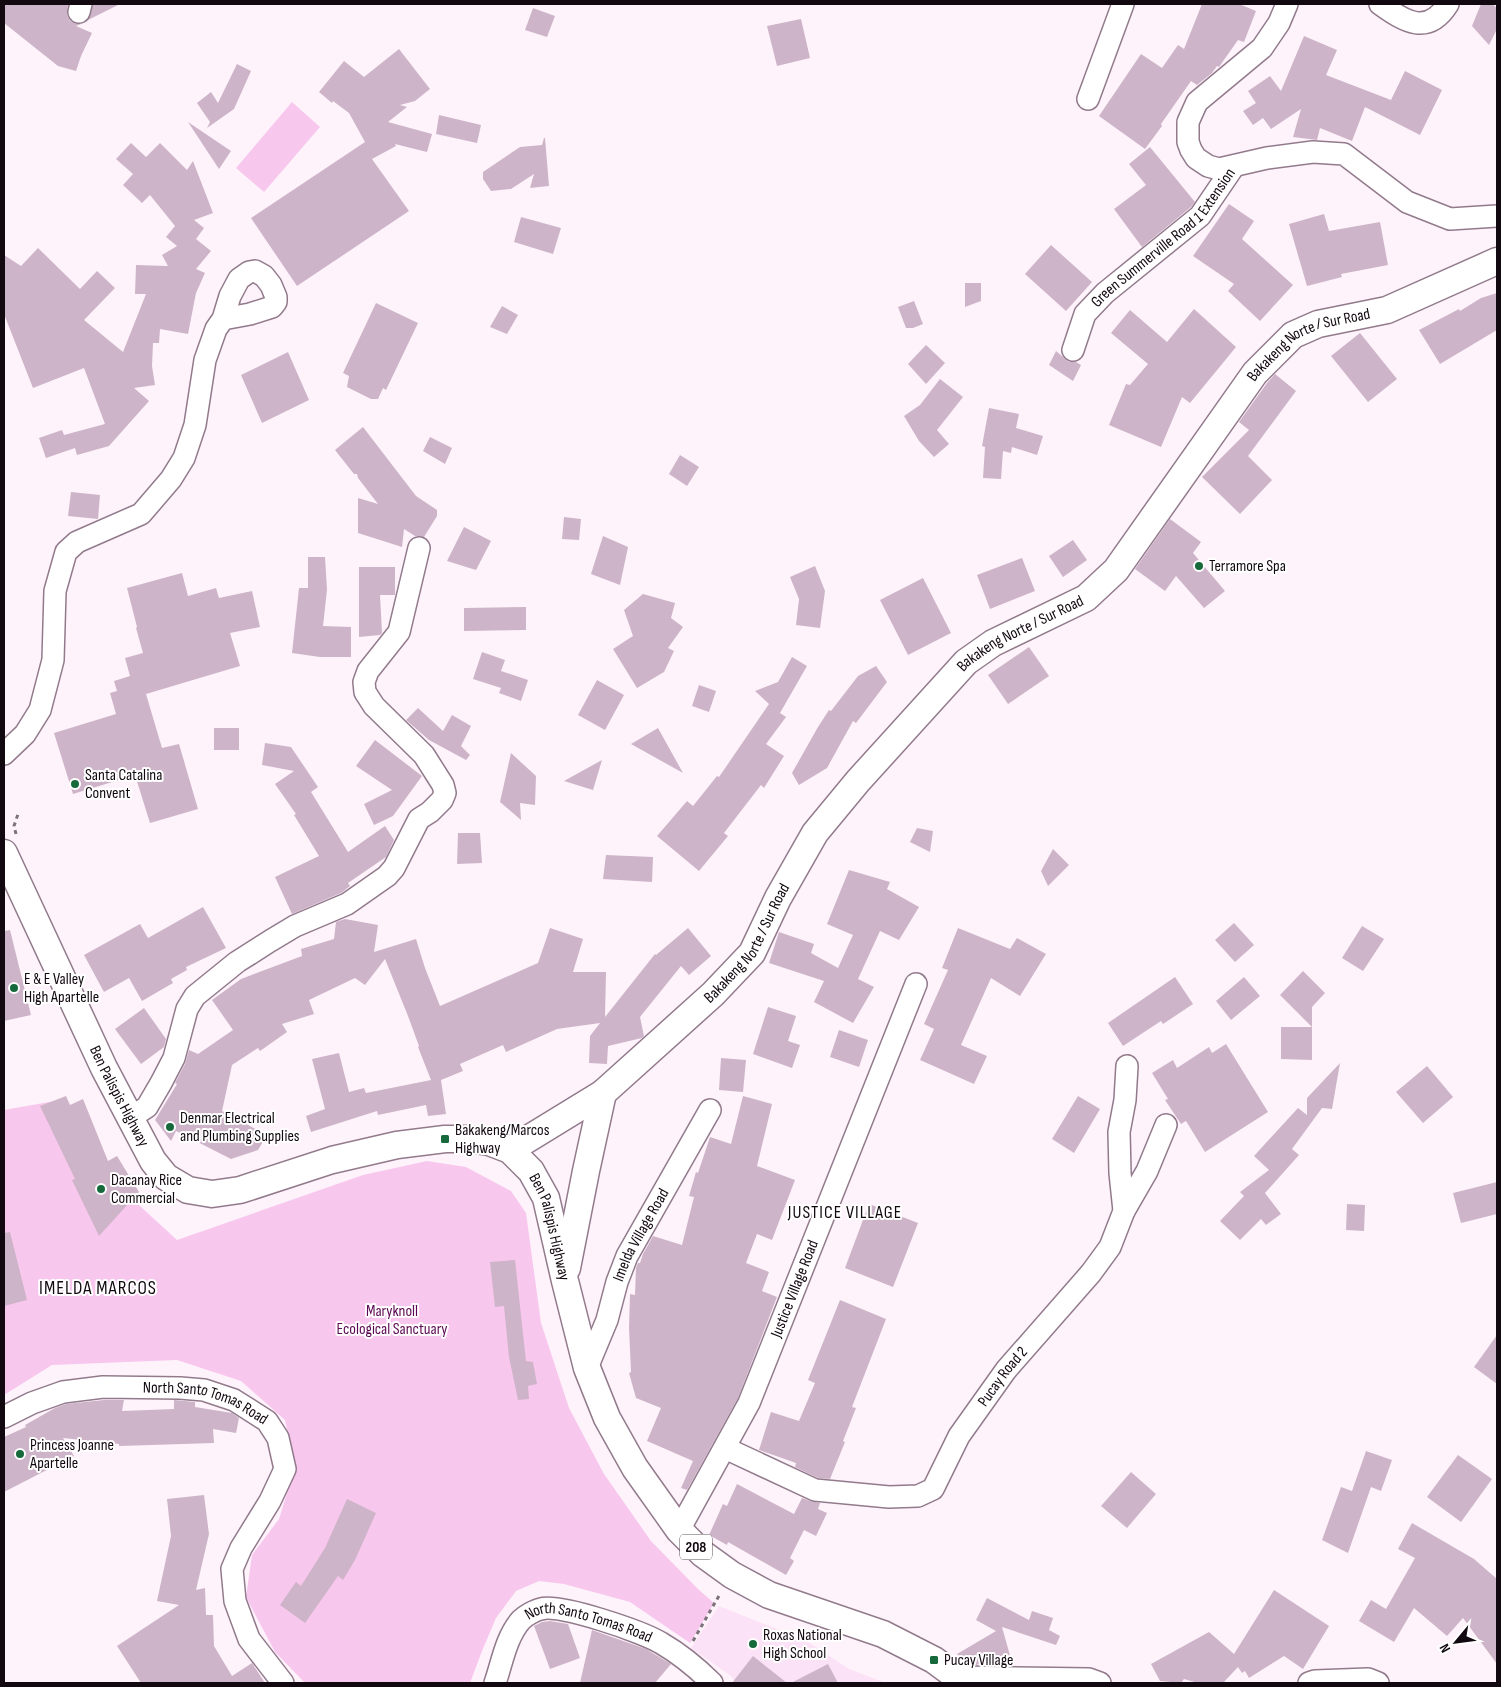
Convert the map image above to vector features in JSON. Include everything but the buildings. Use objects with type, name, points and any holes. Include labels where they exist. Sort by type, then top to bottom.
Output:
[{"type":"main road","name":"Bakakeng Norte / Sur Road","points":[[510,1150],[603,1093],[713,994],[752,953],[778,898],[815,833],[858,781],[966,662],[993,644],[1086,598],[1116,570],[1254,373],[1293,334],[1318,324],[1387,310],[1497,261]]},
{"type":"main road","name":"Ben Palispis Highway","points":[[4,853],[104,1068],[153,1161],[166,1177],[188,1190],[212,1194],[240,1190],[332,1160],[397,1145],[445,1139],[467,1139],[489,1142],[510,1150],[531,1171],[546,1198],[588,1368],[607,1418],[635,1468],[679,1530],[703,1554],[768,1595],[883,1634],[934,1660],[959,1680]]},
{"type":"main road","points":[[565,1281],[603,1093]]},
{"type":"street","points":[[1088,100],[1123,4]]},
{"type":"street","points":[[1234,166],[1219,169],[1208,166],[1196,158],[1188,142],[1188,122],[1197,102],[1262,48],[1279,23],[1287,4]]},
{"type":"street","points":[[1380,4],[1392,13],[1416,24],[1432,22],[1442,14],[1448,4]]},
{"type":"street","name":"Green Summerville Road 1 Extension","points":[[1073,350],[1085,314],[1104,293],[1200,216],[1234,166],[1267,158],[1313,152],[1344,154],[1406,202],[1450,219],[1497,216]]},
{"type":"street","points":[[4,754],[25,734],[40,710],[53,660],[54,591],[66,552],[77,542],[141,514],[171,479],[184,458],[196,425],[205,360],[216,329],[223,319]]},
{"type":"street","points":[[130,1118],[147,1107],[161,1083],[174,1058],[187,1009],[195,996],[237,962],[294,926],[347,904],[387,876],[394,868],[419,819],[430,812],[442,800],[445,793],[443,785],[424,755],[374,706],[365,692],[364,682],[368,671],[399,632],[419,548]]},
{"type":"street","name":"Justice Village Road","points":[[679,1530],[750,1403],[916,984]]},
{"type":"street","name":"Pucay Road 2","points":[[725,1448],[815,1490],[889,1497],[918,1496],[933,1489],[959,1436],[1006,1370],[1091,1273],[1110,1247],[1124,1211],[1120,1172],[1119,1132],[1125,1100],[1127,1066]]},
{"type":"street","name":"Imelda Village Road","points":[[588,1368],[607,1320],[626,1256],[710,1110]]},
{"type":"street","points":[[1124,1211],[1147,1171],[1166,1125]]},
{"type":"street","name":"North Santo Tomas Road","points":[[4,1417],[32,1403],[63,1392],[103,1387],[180,1388],[204,1390],[234,1400],[267,1421],[278,1438],[285,1469],[270,1501],[241,1548],[232,1569],[235,1600],[249,1639],[282,1683]]},
{"type":"street","name":"North Santo Tomas Road","points":[[495,1683],[508,1640],[522,1619],[542,1608],[558,1609],[607,1621],[661,1642],[699,1670],[712,1683]]},
{"type":"street","points":[[1308,1683],[1368,1678],[1378,1683]]},
{"type":"street","points":[[959,1680],[1090,1679],[1100,1683]]},
{"type":"path","points":[[14,826],[18,814]]},
{"type":"path","points":[[682,1658],[732,1574]]},
{"type":"shaded area","name":"Roxas National High School","points":[[719,1606],[807,1641],[849,1669],[886,1683],[736,1683],[731,1676],[691,1648]]},
{"type":"green space","points":[[292,102],[320,127],[264,192],[236,168]]},
{"type":"green space","name":"Maryknoll Ecological Sanctuary","points":[[66,1099],[92,1162],[177,1240],[363,1175],[427,1161],[466,1167],[511,1191],[526,1213],[541,1323],[569,1408],[604,1474],[651,1541],[714,1603],[690,1643],[630,1602],[564,1584],[539,1581],[516,1591],[496,1618],[470,1683],[305,1683],[275,1652],[246,1597],[252,1555],[279,1519],[295,1467],[285,1420],[241,1381],[177,1360],[52,1365],[4,1395],[4,1110]]},
{"type":"place","name":"Terramore Spa","points":[[1199,566]]},
{"type":"place","name":"Santa Catalina Convent","points":[[75,784]]},
{"type":"place","name":"E & E Valley High Apartelle","points":[[14,988]]},
{"type":"place","name":"Denmar Electrical and Plumbing Supplies","points":[[170,1127]]},
{"type":"place","name":"Bakakeng/Marcos Highway","points":[[445,1139]]},
{"type":"place","name":"Dacanay Rice Commercial","points":[[101,1189]]},
{"type":"place","name":"Princess Joanne Apartelle","points":[[20,1454]]},
{"type":"place","name":"Roxas National High School","points":[[753,1644]]},
{"type":"place","name":"Pucay Village","points":[[934,1660]]},
{"type":"district","name":"JUSTICE VILLAGE","points":[[845,1212]]},
{"type":"district","name":"IMELDA MARCOS","points":[[98,1288]]}]
